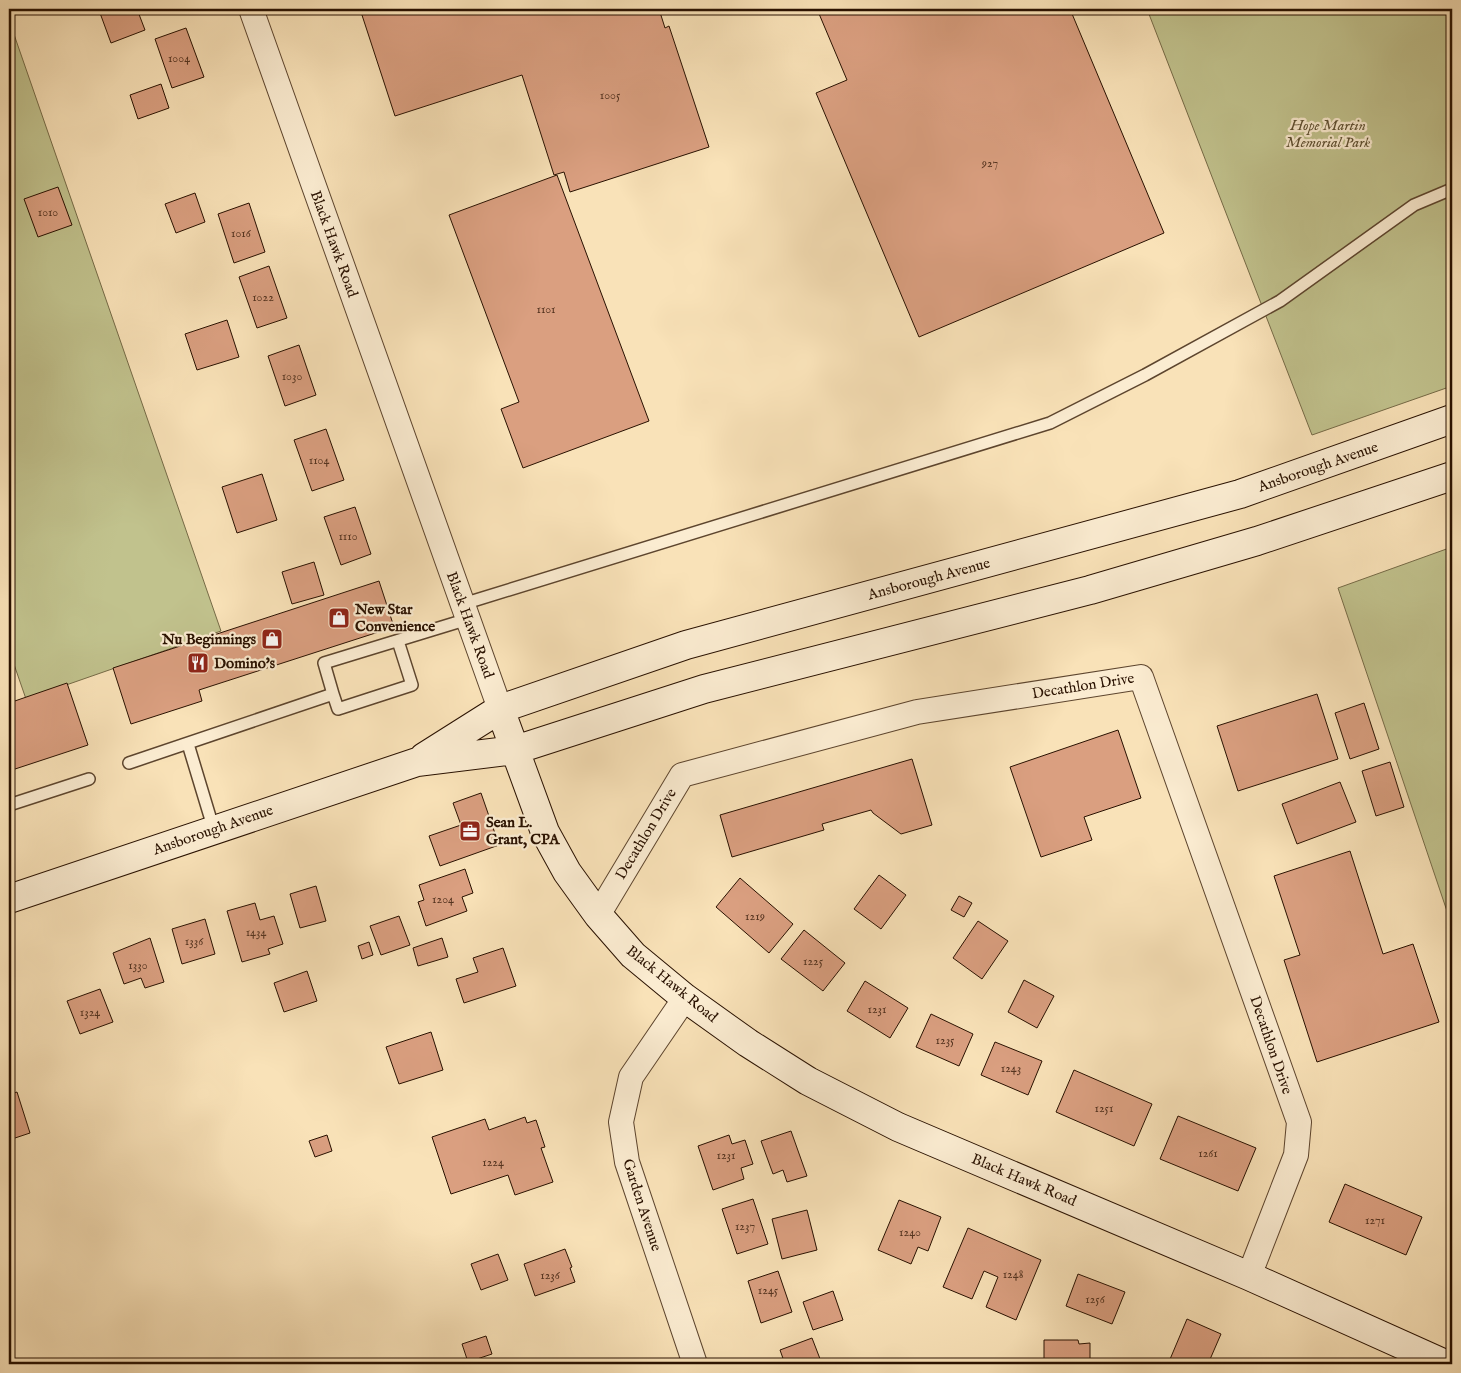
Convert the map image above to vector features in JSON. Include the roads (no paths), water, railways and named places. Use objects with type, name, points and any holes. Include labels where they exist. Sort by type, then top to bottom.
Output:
[{"type":"main road","name":"Ansborough Avenue","points":[[417,762],[500,709],[686,645],[1240,494],[1452,420]]},
{"type":"main road","name":"Ansborough Avenue","points":[[9,899],[417,762],[515,750],[704,689],[1090,590],[1257,541],[1452,476]]},
{"type":"main road","name":"Black Hawk Road","points":[[500,709],[545,832],[567,872],[598,915],[633,955],[685,998],[748,1044],[808,1081],[898,1127],[1248,1276],[1445,1364]]},
{"type":"street","name":"Black Hawk Road","points":[[251,9],[500,709]]},
{"type":"street","name":"Decathlon Drive","points":[[598,915],[682,775],[917,712],[1142,677],[1299,1122],[1296,1155],[1248,1276]]},
{"type":"street","name":"Garden Avenue","points":[[685,998],[632,1077],[621,1122],[627,1162],[696,1364]]},
{"type":"lane","points":[[398,640],[412,685],[338,709],[324,664],[398,640],[465,612],[1050,423],[1145,375],[1280,301],[1414,205],[1452,189]]},
{"type":"lane","points":[[129,764],[333,694]]},
{"type":"lane","points":[[188,744],[214,830]]},
{"type":"lane","points":[[9,805],[89,779]]},
{"type":"place","name":"New Star Convenience","points":[[339,618]]},
{"type":"place","name":"Nu Beginnings","points":[[272,639]]},
{"type":"place","name":"Domino's","points":[[198,663]]},
{"type":"place","name":"Sean L. Grant, CPA","points":[[470,831]]},
{"type":"park label","name":"Hope Martin Memorial Park","points":[[1328,134]]}]
